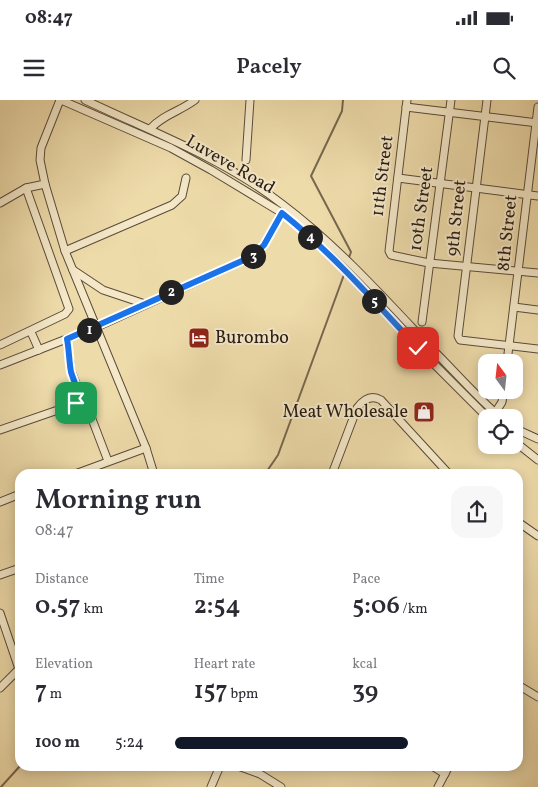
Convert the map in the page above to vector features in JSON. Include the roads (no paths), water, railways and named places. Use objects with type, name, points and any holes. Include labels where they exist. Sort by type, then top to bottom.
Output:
[{"type":"street","points":[[61,100],[41,148],[40,160],[45,184],[65,251],[146,448],[152,469]]},
{"type":"street","name":"Luveve Road","points":[[61,100],[171,148],[282,213],[340,265],[418,348],[479,409]]},
{"type":"street","name":"Luveve Road","points":[[85,100],[150,128],[209,158],[266,193],[295,214],[339,253],[492,409]]},
{"type":"street","points":[[150,128],[159,119],[188,106],[195,100]]},
{"type":"street","points":[[246,160],[250,100]]},
{"type":"street","name":"10th Street","points":[[422,322],[451,100]]},
{"type":"street","name":"9th Street","points":[[487,100],[459,338],[460,340],[510,346]]},
{"type":"street","points":[[407,103],[449,112],[537,123]]},
{"type":"street","name":"11th Street","points":[[407,103],[389,250],[391,255],[429,263]]},
{"type":"street","name":"8th Street","points":[[508,354],[538,107]]},
{"type":"street","points":[[65,251],[172,205],[182,196],[186,178]]},
{"type":"street","points":[[398,178],[538,196]]},
{"type":"street","points":[[0,203],[26,188],[45,184]]},
{"type":"street","points":[[0,345],[31,332],[65,314],[68,312],[69,306],[26,188]]},
{"type":"street","points":[[0,365],[96,327],[253,256],[264,245],[282,213]]},
{"type":"street","points":[[429,263],[538,273]]},
{"type":"street","points":[[73,270],[103,290],[145,304]]},
{"type":"street","points":[[514,308],[538,310]]},
{"type":"street","points":[[31,332],[39,350]]},
{"type":"street","points":[[67,339],[71,371],[77,386],[76,403]]},
{"type":"street","points":[[510,346],[538,349]]},
{"type":"street","points":[[334,469],[357,408],[363,401],[372,397],[377,397],[381,400],[444,469]]},
{"type":"street","points":[[0,430],[81,402],[88,406],[108,461]]},
{"type":"street","points":[[523,432],[538,438]]},
{"type":"street","points":[[88,469],[146,448]]},
{"type":"street","points":[[523,448],[538,460]]},
{"type":"street","points":[[0,502],[15,496]]},
{"type":"street","points":[[523,526],[538,536]]},
{"type":"street","points":[[0,575],[15,570]]},
{"type":"street","points":[[0,613],[15,655]]},
{"type":"street","points":[[0,688],[15,674]]},
{"type":"street","points":[[523,688],[538,697]]},
{"type":"street","points":[[211,787],[218,771]]},
{"type":"street","points":[[252,771],[281,787]]},
{"type":"street","points":[[440,771],[445,774]]},
{"type":"street","points":[[438,787],[446,771]]},
{"type":"waterway","points":[[343,100],[342,111],[311,176],[351,252],[348,260]]},
{"type":"waterway","points":[[268,469],[278,455],[345,272]]},
{"type":"waterway","points":[[1,787],[15,771]]},
{"type":"place","name":"Burombo","points":[[199,338]]},
{"type":"place","name":"Meat Wholesale","points":[[424,412]]}]
